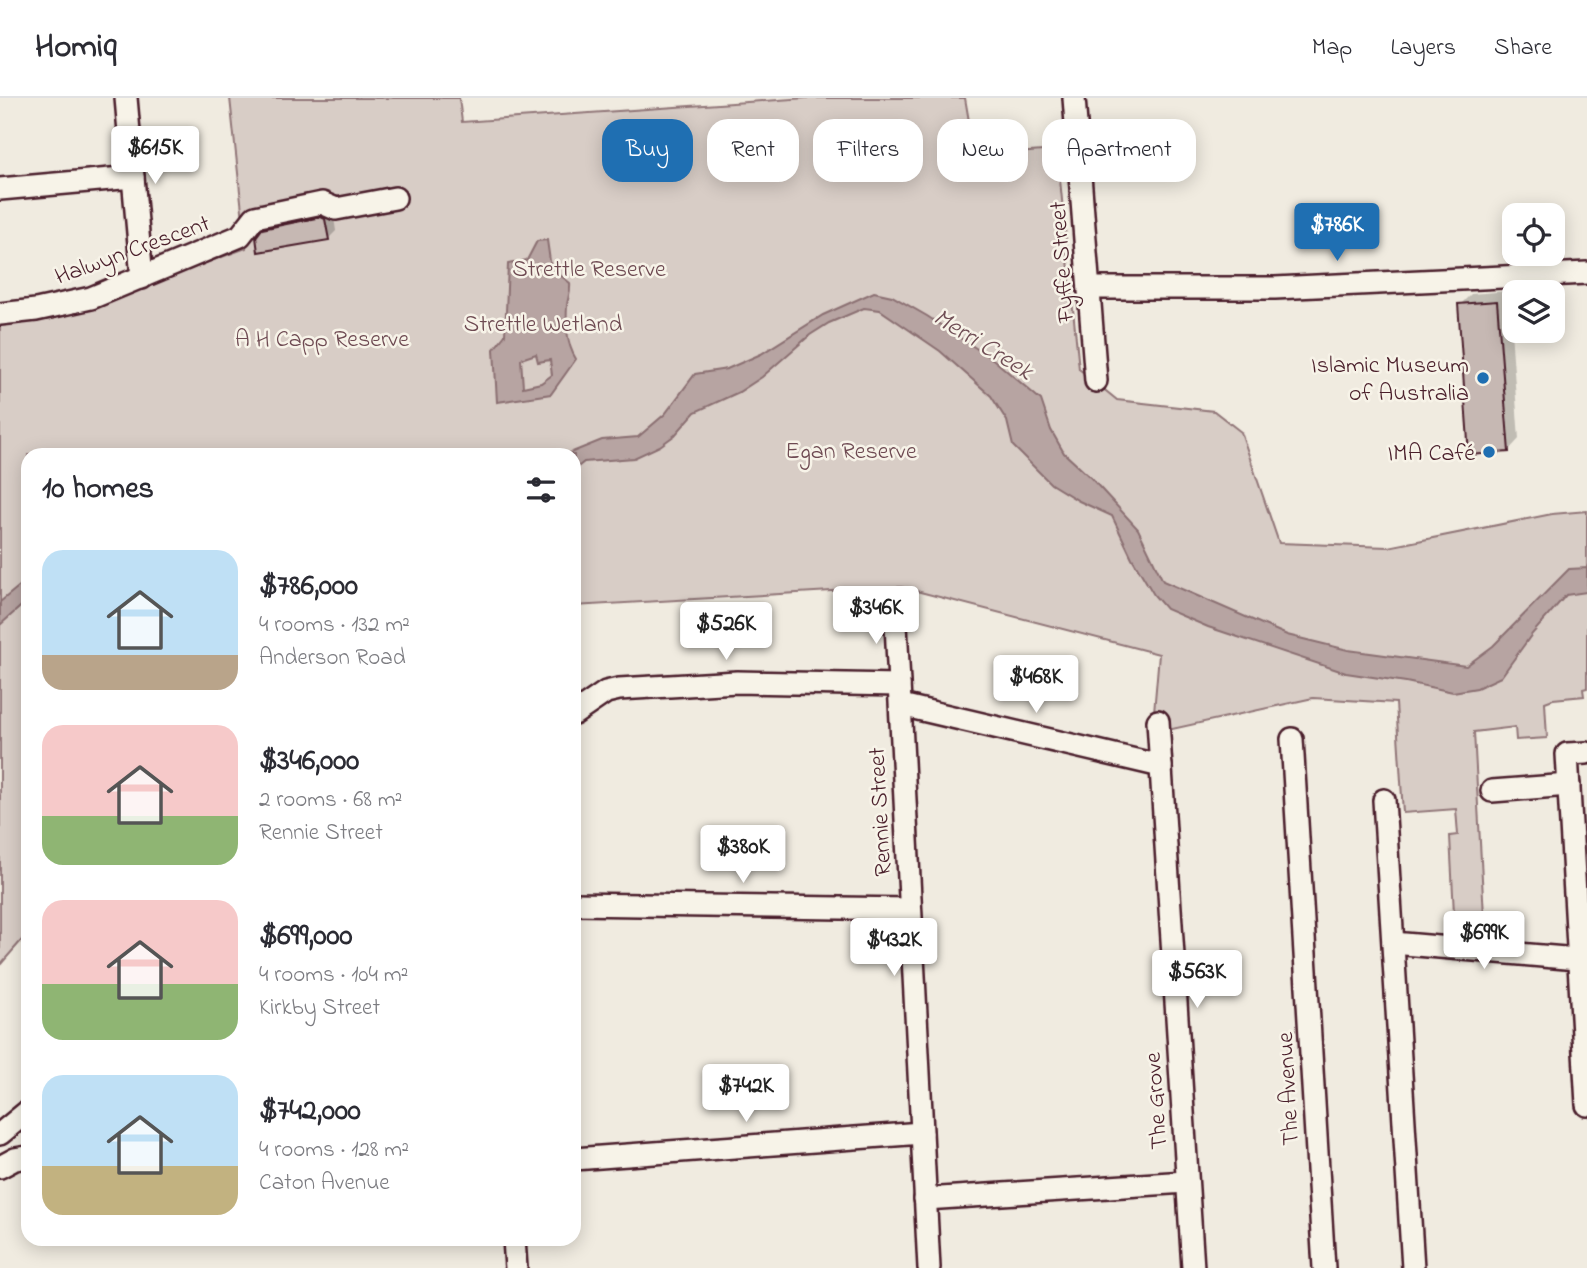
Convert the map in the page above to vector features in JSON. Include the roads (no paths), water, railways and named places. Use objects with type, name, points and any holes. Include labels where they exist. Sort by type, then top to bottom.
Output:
[{"type":"street","points":[[126,98],[142,278]]},
{"type":"street","name":"Fyffe Street","points":[[1074,98],[1096,381]]},
{"type":"street","points":[[0,189],[133,177]]},
{"type":"street","name":"Halwyn Crescent","points":[[0,314],[36,310],[91,298],[240,236],[255,217],[322,203],[336,209],[395,198]]},
{"type":"street","points":[[1089,288],[1275,288],[1587,273]]},
{"type":"street","name":"Rennie Street","points":[[895,605],[929,1268]]},
{"type":"street","points":[[581,709],[606,692],[619,689],[737,682],[900,695],[1161,766]]},
{"type":"street","name":"The Grove","points":[[1158,721],[1193,1268]]},
{"type":"street","name":"The Avenue","points":[[1292,739],[1324,1268]]},
{"type":"street","points":[[1587,753],[1567,754],[1581,924],[1577,959],[1587,1105]]},
{"type":"street","points":[[1492,791],[1569,785]]},
{"type":"street","points":[[1384,800],[1413,1268]]},
{"type":"street","points":[[581,904],[910,909]]},
{"type":"street","points":[[1393,943],[1577,959]]},
{"type":"street","points":[[0,1134],[21,1117]]},
{"type":"street","points":[[581,1158],[922,1133]]},
{"type":"street","points":[[0,1167],[21,1158]]},
{"type":"street","points":[[925,1199],[1186,1182]]},
{"type":"street","points":[[514,1246],[516,1268]]},
{"type":"place","name":"Islamic Museum of Australia","points":[[1483,378]]},
{"type":"place","name":"IMA Café","points":[[1489,452]]},
{"type":"park label","name":"Strettle Reserve","points":[[589,268]]},
{"type":"park label","name":"Strettle Wetland","points":[[543,323]]},
{"type":"park label","name":"A H Capp Reserve","points":[[322,338]]},
{"type":"park label","name":"Egan Reserve","points":[[851,450]]},
{"type":"water label","name":"Merri Creek","points":[[984,343]]}]
